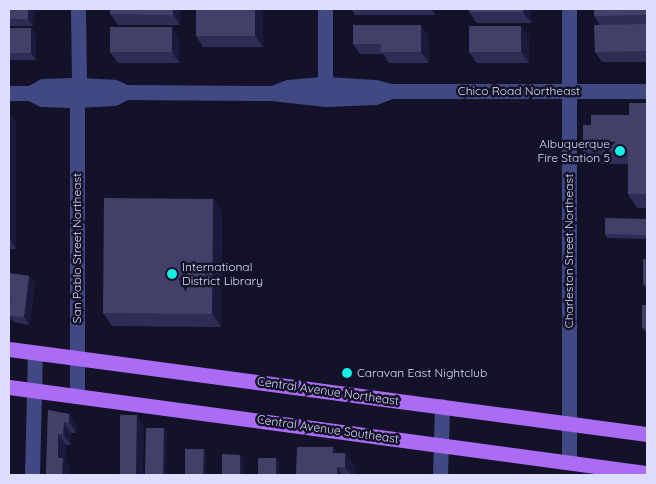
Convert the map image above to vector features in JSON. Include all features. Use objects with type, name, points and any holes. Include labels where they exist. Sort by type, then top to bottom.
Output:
[{"type":"main road","name":"Central Avenue Northeast","points":[[9,349],[647,434]]},
{"type":"main road","name":"Central Avenue Southeast","points":[[9,387],[647,473]]},
{"type":"street","name":"San Pablo Street Northeast","points":[[77,396],[78,9]]},
{"type":"street","points":[[325,9],[325,84]]},
{"type":"street","name":"Charleston Street Northeast","points":[[568,462],[569,9]]},
{"type":"street","name":"Chico Road Northeast","points":[[272,93],[288,87],[325,84],[375,87],[391,91],[647,91]]},
{"type":"street","name":"Chico Road Northeast","points":[[9,93],[30,93],[42,99],[78,92],[114,98],[126,92],[272,93],[326,99],[375,97],[391,91]]},
{"type":"street","points":[[32,475],[35,352]]},
{"type":"street","points":[[440,475],[442,406]]},
{"type":"building","points":[[9,9],[28,9],[28,19],[9,19]]},
{"type":"building","points":[[110,9],[173,9],[173,15],[110,14]]},
{"type":"building","points":[[196,9],[255,9],[255,36],[196,36]]},
{"type":"building","points":[[469,9],[523,9],[523,12],[469,12]]},
{"type":"building","points":[[594,9],[647,9],[647,15],[594,16]]},
{"type":"building","points":[[647,24],[647,51],[595,52],[594,25]]},
{"type":"building","points":[[353,25],[421,25],[421,52],[381,52],[381,44],[353,44]]},
{"type":"building","points":[[469,26],[521,26],[521,52],[469,52]]},
{"type":"building","points":[[110,27],[172,27],[172,52],[110,52]]},
{"type":"building","points":[[9,28],[31,28],[31,53],[9,53]]},
{"type":"building","points":[[629,103],[647,103],[647,194],[628,194],[628,150],[583,151],[583,125],[591,125],[591,115],[629,115]]},
{"type":"building","points":[[104,198],[213,199],[212,314],[103,313]]},
{"type":"building","points":[[605,218],[647,219],[647,235],[605,234]]},
{"type":"building","points":[[643,259],[647,259],[647,284],[643,284]]},
{"type":"building","points":[[9,273],[29,276],[24,317],[9,315],[11,297],[9,297]]},
{"type":"building","points":[[642,305],[647,305],[647,328],[642,328]]},
{"type":"building","points":[[48,410],[69,414],[69,422],[64,422],[63,434],[58,434],[58,458],[63,458],[62,475],[46,475]]},
{"type":"building","points":[[120,415],[137,415],[136,475],[120,475]]},
{"type":"building","points":[[146,428],[164,428],[163,475],[145,475]]},
{"type":"building","points":[[297,447],[312,447],[312,475],[296,475]]},
{"type":"building","points":[[312,447],[333,447],[333,453],[345,453],[345,467],[337,467],[337,475],[312,475]]},
{"type":"building","points":[[185,449],[204,449],[203,475],[185,475]]},
{"type":"building","points":[[222,454],[240,455],[240,475],[222,475]]},
{"type":"building","points":[[258,458],[276,458],[276,475],[258,475]]},
{"type":"place","name":"Albuquerque Fire Station 5","points":[[620,151]]},
{"type":"place","name":"International District Library","points":[[172,274]]},
{"type":"place","name":"Caravan East Nightclub","points":[[347,373]]}]
